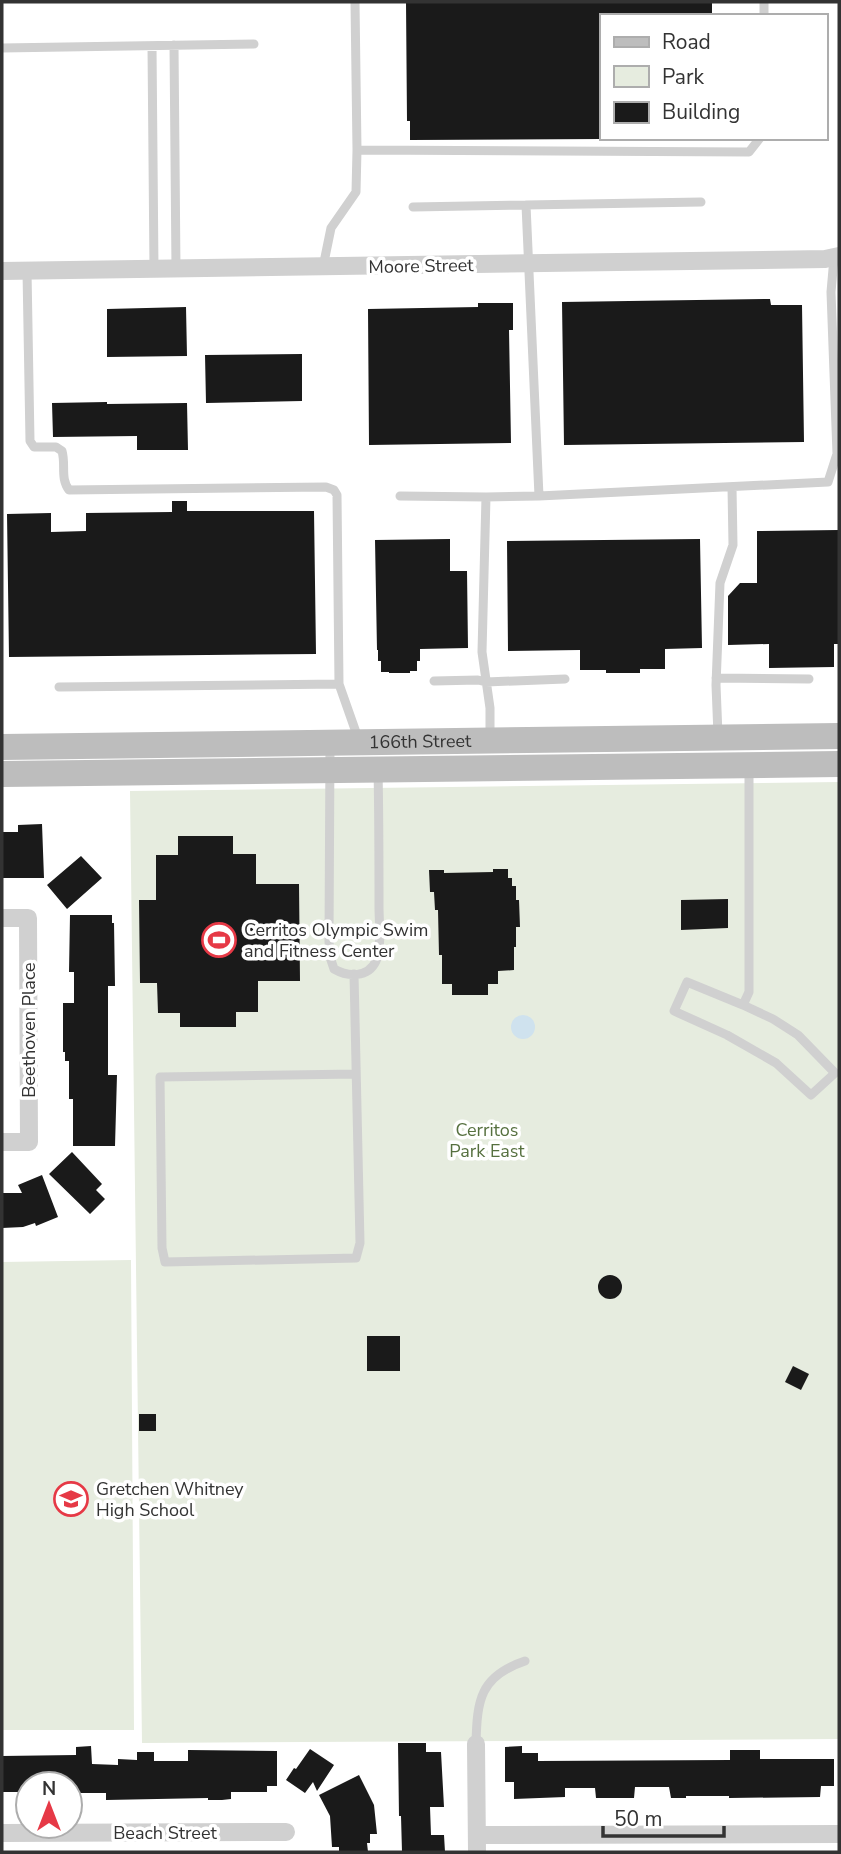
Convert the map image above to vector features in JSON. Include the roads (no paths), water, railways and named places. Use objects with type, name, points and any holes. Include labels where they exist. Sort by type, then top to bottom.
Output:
[{"type":"street","name":"Moore Street","points":[[2,271],[837,257]]},
{"type":"street","name":"166th Street","points":[[2,747],[839,736]]},
{"type":"street","points":[[749,737],[749,765]]},
{"type":"street","name":"166th Street","points":[[2,774],[839,764]]},
{"type":"street","name":"Beethoven Place","points":[[2,918],[28,918],[29,1142],[2,1142]]},
{"type":"street","points":[[476,1744],[477,1844],[839,1833]]},
{"type":"street","name":"Beach Street","points":[[2,1833],[286,1832]]},
{"type":"lane","points":[[323,267],[331,228],[356,192],[355,2]]},
{"type":"lane","points":[[2,48],[254,44]]},
{"type":"lane","points":[[174,45],[176,269]]},
{"type":"lane","points":[[152,46],[154,269]]},
{"type":"lane","points":[[357,150],[749,152],[758,140]]},
{"type":"lane","points":[[413,207],[701,202]]},
{"type":"lane","points":[[526,205],[539,496]]},
{"type":"lane","points":[[400,496],[539,496],[828,482],[837,454],[831,292],[837,257]]},
{"type":"lane","points":[[27,271],[30,441],[34,447],[56,447],[62,451],[64,483],[69,490],[326,487],[334,490],[337,495],[339,684],[369,742],[378,769],[377,959],[370,970],[361,974],[343,974],[334,969],[330,957],[330,743]]},
{"type":"lane","points":[[718,738],[716,678],[720,583],[733,545],[732,487]]},
{"type":"lane","points":[[486,497],[482,652],[490,741]]},
{"type":"lane","points":[[716,678],[809,679]]},
{"type":"lane","points":[[434,681],[565,679]]},
{"type":"lane","points":[[59,687],[339,684]]},
{"type":"lane","points":[[743,1005],[750,983],[749,765]]},
{"type":"lane","points":[[354,974],[360,1243],[356,1258],[165,1262],[162,1248],[160,1077],[356,1074]]},
{"type":"lane","points":[[687,982],[743,1005],[798,1035],[835,1073],[811,1095],[776,1063],[727,1035],[674,1011],[687,982]]},
{"type":"lane","points":[[476,1744],[476,1722],[481,1695],[499,1674],[525,1661]]},
{"type":"water","points":[[523,1015],[532,1018],[535,1027],[532,1036],[523,1039],[514,1036],[511,1027],[514,1018]]},
{"type":"place","name":"Cerritos Olympic Swim and Fitness Center","points":[[219,940]]},
{"type":"place","name":"Gretchen Whitney High School","points":[[71,1499]]},
{"type":"park label","name":"Cerritos Park East","points":[[487,1140]]}]
